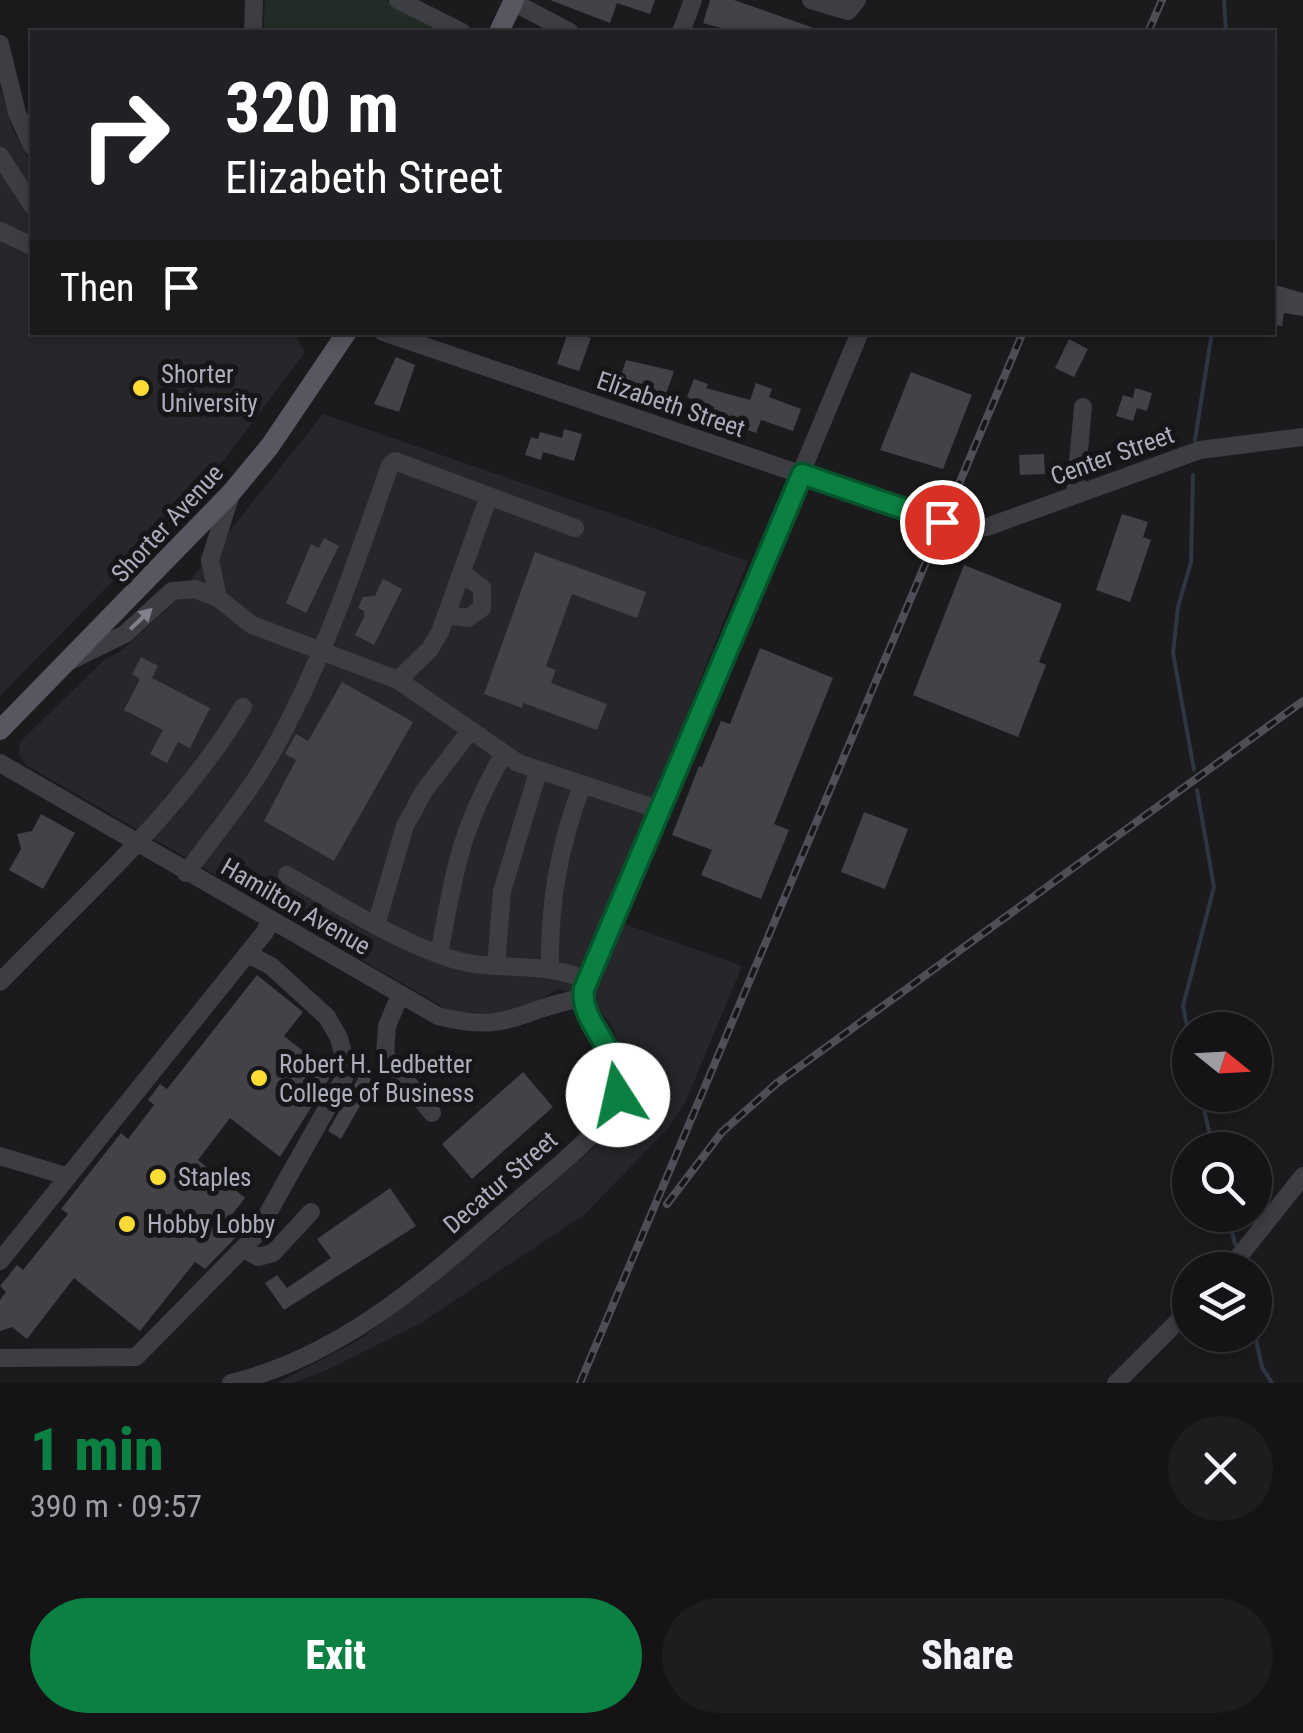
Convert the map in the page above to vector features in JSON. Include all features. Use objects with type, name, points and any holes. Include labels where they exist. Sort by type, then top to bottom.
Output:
[{"type":"main road","points":[[500,30],[514,1]]},
{"type":"main road","name":"Shorter Avenue","points":[[0,730],[232,493],[270,446],[345,335]]},
{"type":"street","points":[[254,0],[254,30]]},
{"type":"street","points":[[398,0],[458,30]]},
{"type":"street","points":[[681,30],[693,0]]},
{"type":"street","points":[[812,0],[852,6]]},
{"type":"street","points":[[514,1],[566,30]]},
{"type":"street","points":[[0,44],[17,112],[30,141]]},
{"type":"street","points":[[0,156],[30,202]]},
{"type":"street","points":[[0,230],[30,245]]},
{"type":"street","name":"Elizabeth Street","points":[[392,335],[942,522]]},
{"type":"street","points":[[287,875],[376,925],[440,954],[496,966],[550,968],[585,989],[859,335]]},
{"type":"street","points":[[1076,494],[1084,406]]},
{"type":"street","name":"Center Street","points":[[942,522],[974,530],[1200,450],[1303,437]]},
{"type":"street","points":[[186,873],[268,758],[320,650],[390,465],[395,462],[575,528]]},
{"type":"street","points":[[218,598],[210,560],[232,493]]},
{"type":"street","points":[[398,680],[430,650],[489,496]]},
{"type":"street","points":[[446,615],[468,618],[482,608],[482,588],[462,573]]},
{"type":"street","points":[[65,664],[125,634],[172,591],[195,590],[218,598],[252,625],[398,680],[503,755],[538,772],[660,810]]},
{"type":"street","points":[[0,982],[136,844],[219,747],[243,708]]},
{"type":"street","points":[[376,925],[405,826],[424,790],[470,730]]},
{"type":"street","points":[[440,954],[461,841],[470,815],[503,755]]},
{"type":"street","name":"Hamilton Avenue","points":[[0,762],[438,1016],[476,1024],[525,1018],[585,989]]},
{"type":"street","points":[[496,966],[505,877],[538,772]]},
{"type":"street","points":[[550,968],[548,908],[566,828],[582,785]]},
{"type":"street","points":[[0,1262],[248,954],[270,920]]},
{"type":"street","points":[[0,1358],[136,1357],[244,1249],[272,1210],[340,1089],[346,1064],[328,1017],[271,966],[248,954]]},
{"type":"street","name":"Decatur Street","points":[[231,1383],[258,1380],[356,1332],[462,1250],[605,1122],[618,1095],[618,1068],[585,989]]},
{"type":"street","points":[[400,995],[387,1026],[385,1055],[432,1113]]},
{"type":"street","points":[[0,1156],[66,1176]]},
{"type":"street","points":[[1242,1252],[1303,1176]]},
{"type":"street","points":[[244,1249],[258,1257],[273,1253],[311,1212]]},
{"type":"street","points":[[1116,1383],[1172,1327]]},
{"type":"shaded area","points":[[265,0],[386,0],[445,30],[263,30]]},
{"type":"shaded area","name":"Shorter University","points":[[0,87],[12,128],[30,161],[30,335],[295,335],[305,352],[198,494],[0,696]]},
{"type":"shaded area","points":[[323,414],[748,561],[605,917],[742,966],[686,1101],[670,1126],[585,1214],[421,1323],[325,1371],[292,1383],[277,1383],[359,1340],[496,1233],[611,1132],[629,1094],[631,1074],[613,1028],[596,1005],[599,998],[559,989],[527,1007],[498,1014],[450,1011],[26,765],[19,754],[20,742],[105,659],[120,652],[168,608]]},
{"type":"building","points":[[550,0],[655,0],[650,14],[617,3],[610,23]]},
{"type":"building","points":[[710,0],[734,0],[819,30],[728,30],[703,23]]},
{"type":"building","points":[[1275,285],[1303,293],[1303,316],[1284,313],[1282,326],[1275,325]]},
{"type":"building","points":[[567,335],[591,338],[579,371],[557,364]]},
{"type":"building","points":[[1069,339],[1088,349],[1074,377],[1055,368]]},
{"type":"building","points":[[396,357],[415,365],[399,412],[374,404]]},
{"type":"building","points":[[626,360],[674,371],[665,397],[620,378]]},
{"type":"building","points":[[911,372],[972,395],[943,469],[880,450]]},
{"type":"building","points":[[694,379],[708,384],[706,388],[750,400],[756,383],[772,389],[769,397],[801,409],[793,431],[761,420],[756,433],[740,428],[743,421],[713,412],[714,407],[687,397]]},
{"type":"building","points":[[1135,388],[1152,393],[1147,411],[1137,408],[1133,421],[1116,416],[1123,395],[1133,398]]},
{"type":"building","points":[[564,429],[582,434],[574,461],[543,452],[541,460],[525,455],[531,437],[538,439],[540,432],[562,438]]},
{"type":"building","points":[[1044,454],[1045,474],[1020,475],[1019,455]]},
{"type":"building","points":[[1122,514],[1148,522],[1143,537],[1151,540],[1130,602],[1096,590]]},
{"type":"building","points":[[324,538],[339,546],[306,613],[286,603],[311,544],[319,548]]},
{"type":"building","points":[[535,552],[646,592],[637,618],[572,594],[546,666],[556,670],[551,683],[607,704],[597,730],[523,703],[522,708],[484,694]]},
{"type":"building","points":[[964,565],[1062,604],[1039,662],[1046,665],[1018,737],[913,695]]},
{"type":"building","points":[[383,579],[402,589],[374,645],[355,635],[364,617],[364,611],[358,608],[363,597],[375,596]]},
{"type":"building","points":[[760,648],[833,678],[774,824],[789,830],[761,899],[701,875],[712,850],[672,835],[721,721],[730,724]]},
{"type":"building","points":[[141,657],[158,666],[152,678],[210,708],[190,748],[178,742],[167,763],[150,754],[163,730],[124,710],[140,679],[132,674]]},
{"type":"building","points":[[342,682],[413,722],[334,861],[264,821],[296,760],[285,754],[296,734],[308,741]]},
{"type":"building","points":[[864,812],[908,829],[885,889],[841,872]]},
{"type":"building","points":[[41,814],[75,833],[43,889],[9,870],[21,849],[17,834],[32,831]]},
{"type":"building","points":[[257,975],[303,1012],[284,1036],[332,1074],[280,1157],[230,1118],[198,1160],[245,1198],[225,1223],[239,1234],[205,1269],[195,1262],[140,1331],[74,1278],[27,1339],[12,1327],[0,1331],[0,1300],[6,1292],[0,1286],[17,1265],[23,1270],[68,1214],[61,1209],[121,1133],[128,1139],[154,1105],[148,1100],[160,1084],[167,1089]]},
{"type":"building","points":[[523,1072],[553,1107],[472,1179],[442,1144]]},
{"type":"building","points":[[361,1073],[374,1081],[341,1139],[328,1131]]},
{"type":"building","points":[[390,1188],[416,1226],[284,1310],[265,1283],[277,1275],[287,1288],[331,1258],[317,1239]]},
{"type":"waterway","points":[[1224,0],[1226,30]]},
{"type":"waterway","points":[[1195,440],[1212,335]]},
{"type":"waterway","points":[[1193,475],[1191,562],[1178,607],[1173,653],[1194,770]]},
{"type":"waterway","points":[[1184,1012],[1214,887],[1197,790]]},
{"type":"waterway","points":[[1205,1112],[1209,1132]]},
{"type":"waterway","points":[[1232,1232],[1235,1244]]},
{"type":"waterway","points":[[1259,1352],[1272,1383]]},
{"type":"railway","points":[[1149,30],[1162,0]]},
{"type":"railway","points":[[580,1383],[1022,335]]},
{"type":"railway","points":[[667,1204],[722,1132],[777,1083],[1303,701]]},
{"type":"place","name":"Shorter University","points":[[141,388]]},
{"type":"place","name":"Robert H. Ledbetter College of Business","points":[[259,1078]]},
{"type":"place","name":"Staples","points":[[158,1177]]},
{"type":"place","name":"Hobby Lobby","points":[[127,1224]]},
{"type":"route","points":[[618,1095],[618,1068],[584,1006],[584,989],[802,474],[942,522]]}]
